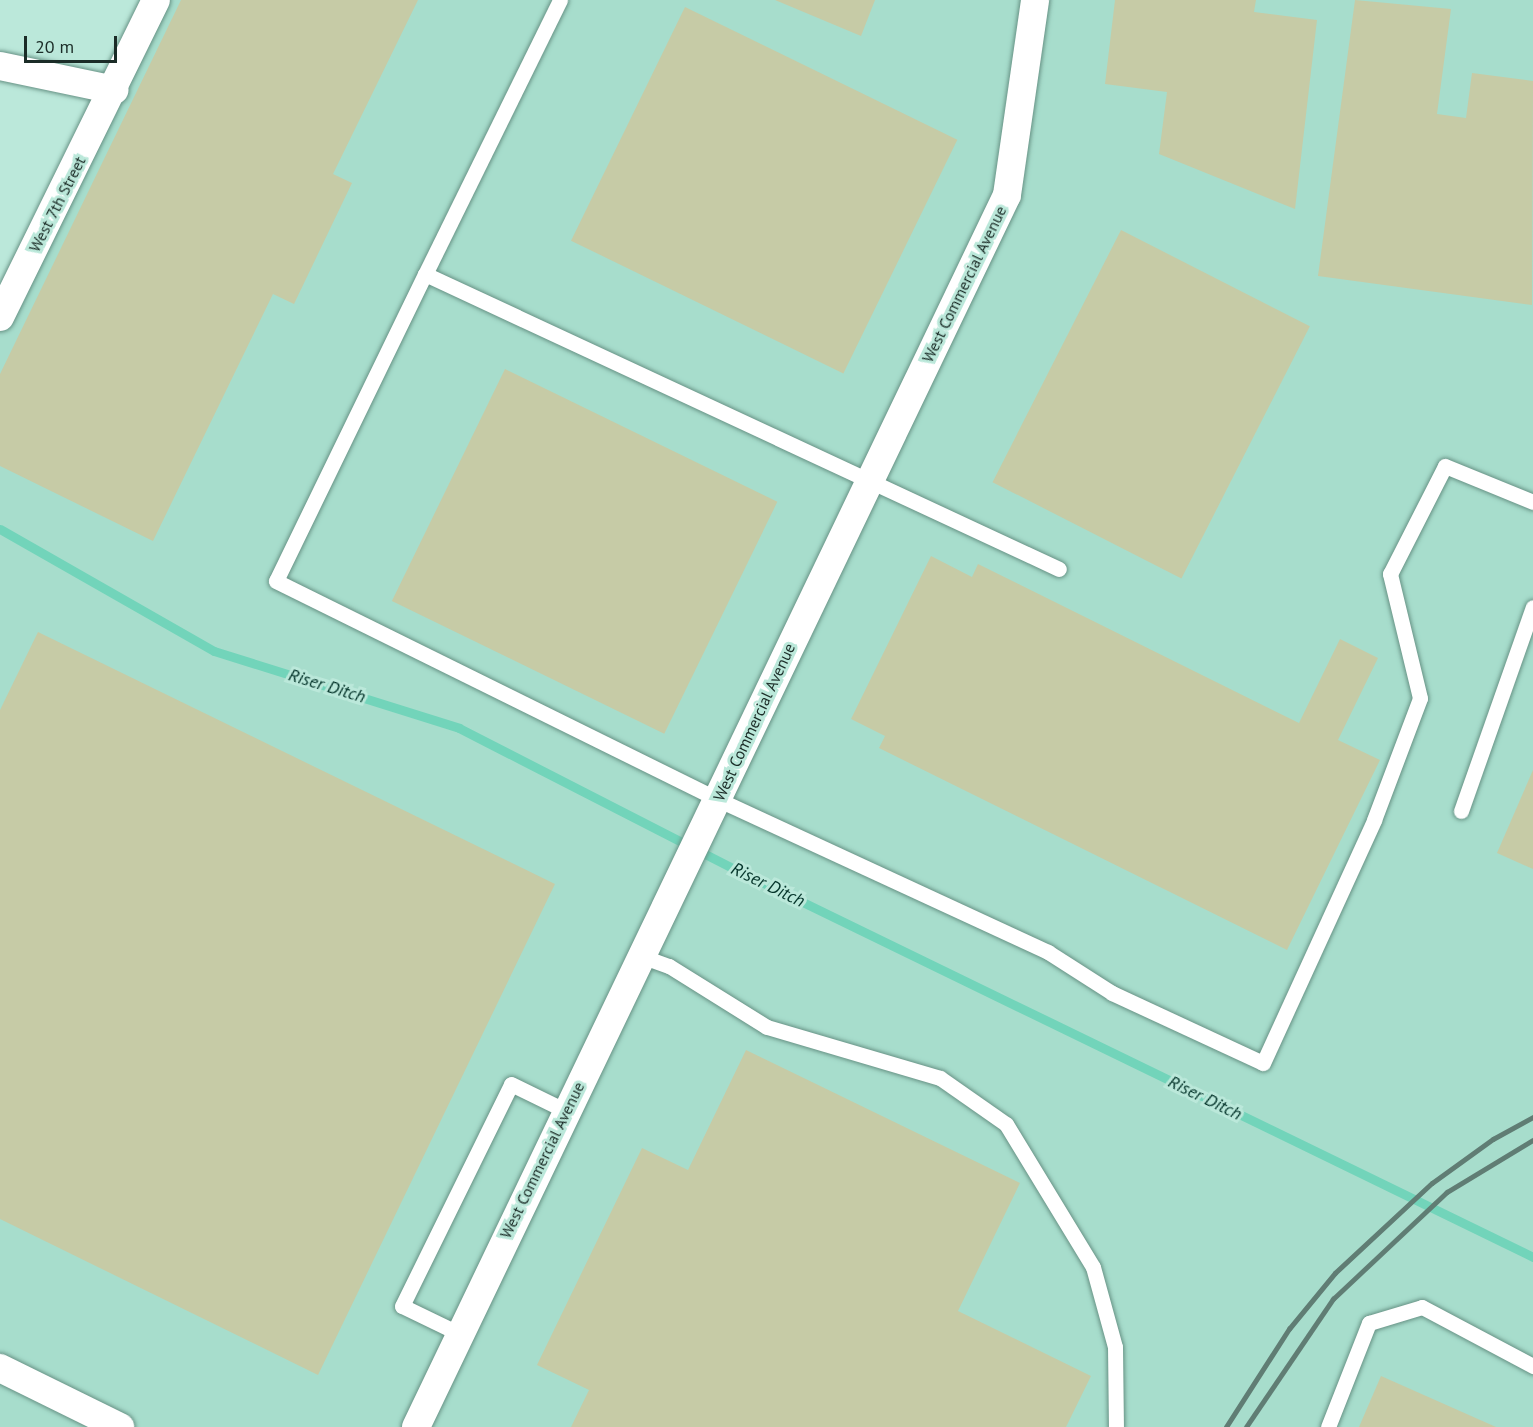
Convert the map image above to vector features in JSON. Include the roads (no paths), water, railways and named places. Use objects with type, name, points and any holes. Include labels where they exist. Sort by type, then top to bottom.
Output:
[{"type":"street","name":"West 7th Street","points":[[0,317],[115,90],[156,0]]},
{"type":"street","name":"West Commercial Avenue","points":[[416,1427],[458,1333],[1007,195],[1035,0]]},
{"type":"street","points":[[0,66],[115,90]]},
{"type":"street","points":[[0,1368],[120,1427]]},
{"type":"lane","points":[[560,0],[276,581],[717,799],[1048,952],[1112,993],[1263,1062],[1374,820],[1420,698],[1390,574],[1445,466],[1533,502]]},
{"type":"lane","points":[[425,274],[1059,569]]},
{"type":"lane","points":[[1461,811],[1533,607]]},
{"type":"lane","points":[[641,956],[669,966],[767,1028],[940,1078],[1006,1124],[1093,1268],[1115,1347],[1116,1427]]},
{"type":"lane","points":[[458,1333],[402,1306],[511,1084],[566,1111]]},
{"type":"lane","points":[[1328,1427],[1369,1323],[1422,1307],[1533,1366]]},
{"type":"waterway","name":"Riser Ditch","points":[[0,529],[214,651],[459,728],[741,872],[1533,1257]]},
{"type":"railway","points":[[1226,1427],[1289,1329],[1335,1273],[1432,1183],[1493,1139],[1533,1117]]},
{"type":"railway","points":[[1246,1427],[1333,1299],[1447,1192],[1533,1140]]}]
